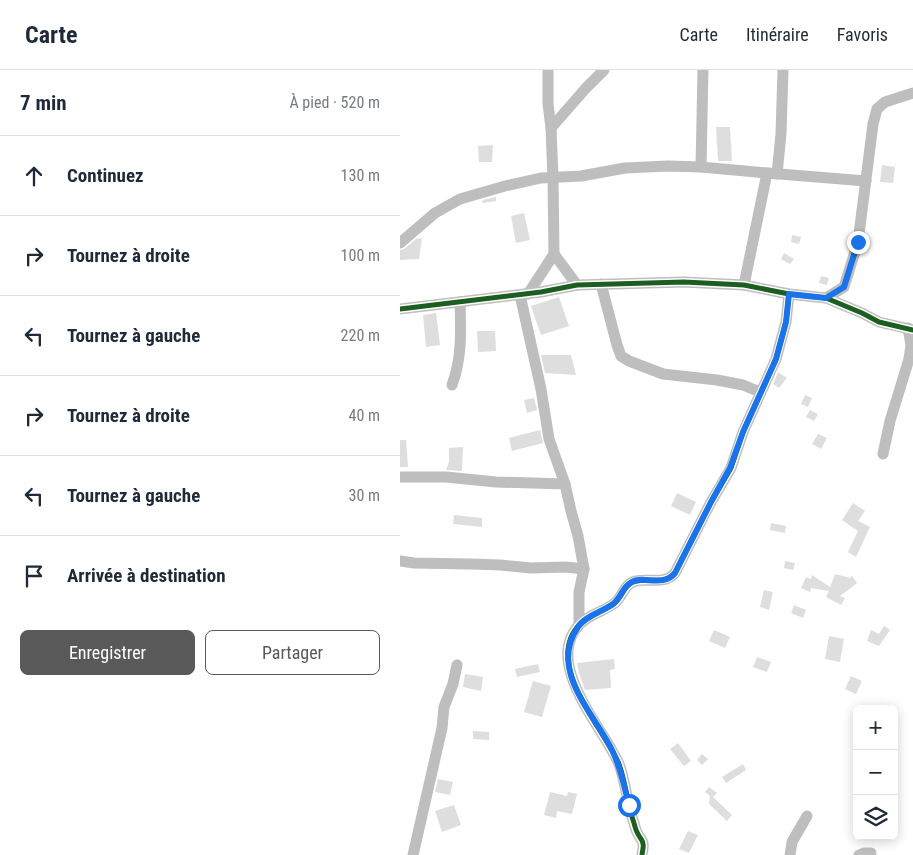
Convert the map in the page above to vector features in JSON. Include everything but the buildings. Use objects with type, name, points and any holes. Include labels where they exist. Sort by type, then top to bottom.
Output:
[{"type":"street","points":[[548,70],[554,254],[577,285]]},
{"type":"street","points":[[551,128],[604,70]]},
{"type":"street","points":[[701,167],[703,70]]},
{"type":"street","points":[[744,285],[781,134],[782,70]]},
{"type":"street","points":[[845,306],[844,287],[858,242],[873,124],[877,110],[885,102],[913,93]]},
{"type":"street","points":[[400,243],[435,213],[460,199],[541,178],[580,176],[626,168],[668,166],[866,181]]},
{"type":"street","points":[[554,254],[524,294],[542,389],[549,439],[566,484],[584,569],[579,592],[579,625]]},
{"type":"street","points":[[400,309],[524,294],[577,285],[601,284],[684,282],[744,285],[789,294],[826,298],[878,322],[911,329],[909,359],[890,421],[883,454]]},
{"type":"street","points":[[601,284],[617,345],[622,356],[628,361],[663,374],[717,380],[743,385],[760,392]]},
{"type":"street","points":[[826,298],[844,287]]},
{"type":"street","points":[[642,855],[643,844],[633,821],[620,766],[578,693],[569,668],[568,656],[571,640],[579,625],[614,603],[632,582],[638,580],[665,580],[671,578],[675,573],[730,468],[743,432],[776,359],[786,322],[789,294]]},
{"type":"street","points":[[452,385],[457,374],[461,335],[460,302]]},
{"type":"street","points":[[400,477],[446,477],[496,482],[566,484]]},
{"type":"street","points":[[400,561],[414,564],[470,564],[584,569]]},
{"type":"street","points":[[413,855],[442,728],[444,707],[453,684],[457,665]]},
{"type":"street","points":[[790,855],[792,842],[807,816]]},
{"type":"cycle path","points":[[400,309],[541,292],[577,285],[684,282],[744,285],[789,294],[826,298],[879,322],[913,330]]},
{"type":"cycle path","points":[[642,855],[643,843],[632,816],[619,764],[579,695],[571,676],[568,657],[570,640],[580,624],[616,602],[632,582],[667,579],[675,573],[711,502],[731,468],[743,432],[776,359],[786,322],[789,294]]},
{"type":"route","points":[[629,805],[620,766],[578,693],[572,678],[568,653],[573,635],[580,623],[609,607],[618,599],[630,583],[638,580],[665,580],[671,578],[675,573],[730,468],[743,432],[776,359],[786,322],[789,294],[826,298],[844,287],[858,242]]}]
